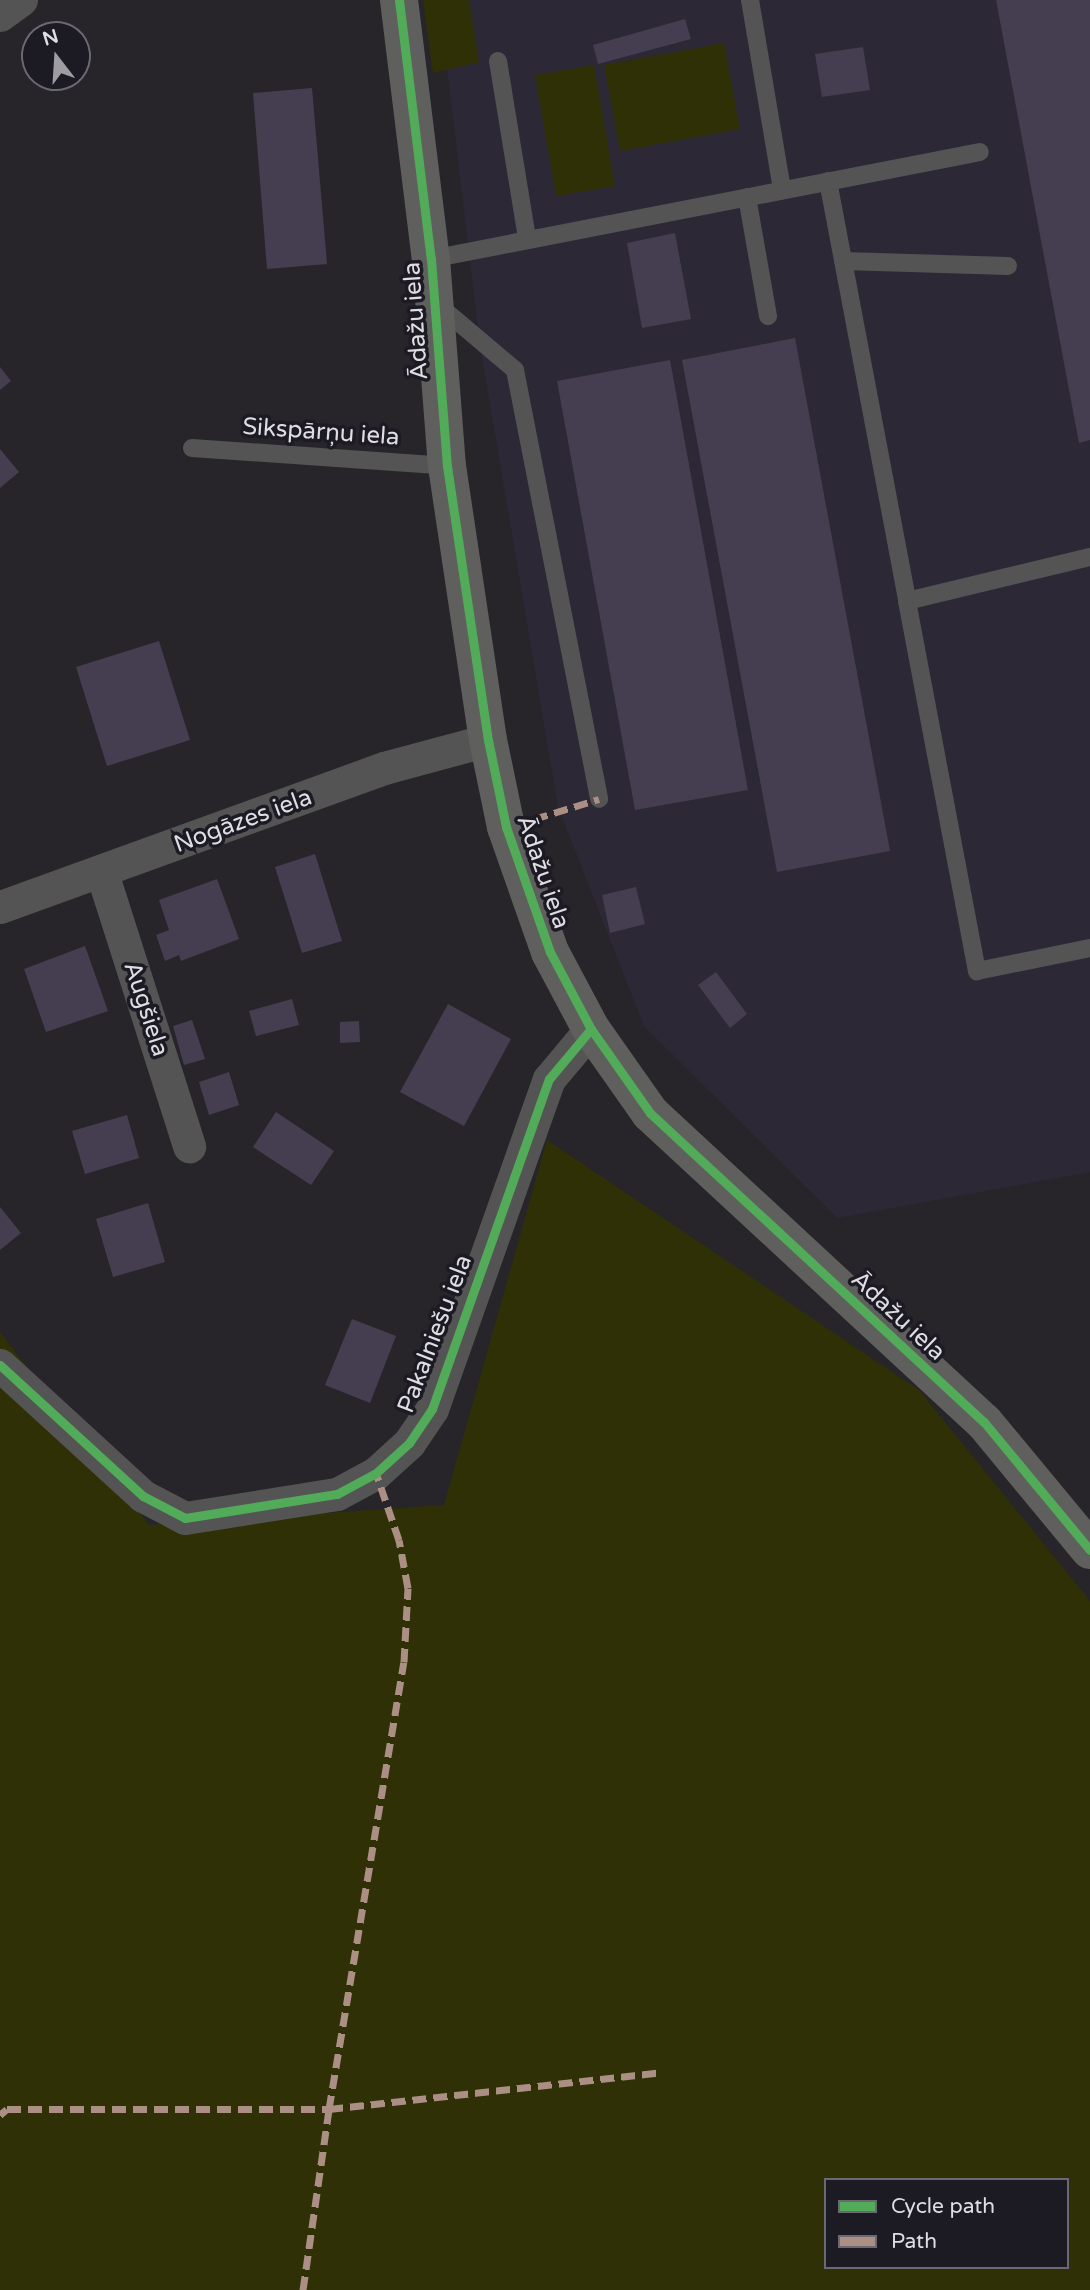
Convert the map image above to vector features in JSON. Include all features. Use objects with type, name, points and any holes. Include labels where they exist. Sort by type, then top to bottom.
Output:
[{"type":"street","points":[[0,15],[21,0]]},
{"type":"street","name":"Ādažu iela","points":[[399,0],[431,259],[447,466],[488,740],[522,881],[550,952],[591,1029],[650,1113],[984,1422],[1090,1550]]},
{"type":"street","name":"Nogāzes iela","points":[[0,907],[102,873],[384,768],[488,740]]},
{"type":"street","name":"Augšiela","points":[[102,873],[189,1146]]},
{"type":"street","name":"Pakalniešu iela","points":[[0,1365],[143,1496],[185,1518],[337,1494],[376,1473],[409,1443],[432,1409],[549,1079],[591,1029]]},
{"type":"lane","points":[[750,0],[782,190]]},
{"type":"lane","points":[[498,61],[527,239]]},
{"type":"lane","points":[[431,259],[980,152]]},
{"type":"lane","points":[[828,181],[977,971],[1090,948]]},
{"type":"lane","points":[[747,197],[768,316]]},
{"type":"lane","points":[[843,261],[1008,266]]},
{"type":"lane","points":[[435,302],[515,370],[599,799]]},
{"type":"lane","name":"Sikspārņu iela","points":[[192,448],[447,466]]},
{"type":"lane","points":[[907,601],[1090,557]]},
{"type":"shaded area","points":[[423,0],[469,0],[479,62],[433,73]]},
{"type":"shaded area","points":[[439,0],[1090,0],[1090,1172],[837,1218],[644,1026],[558,807],[480,345]]},
{"type":"shaded area","points":[[724,43],[740,129],[620,151],[604,65]]},
{"type":"shaded area","points":[[594,65],[615,186],[556,196],[535,75]]},
{"type":"shaded area","points":[[547,1140],[919,1390],[1090,1601],[1090,2290],[0,2290],[0,1332],[149,1525],[444,1505]]},
{"type":"building","points":[[996,0],[1090,0],[1090,440],[1079,443]]},
{"type":"building","points":[[685,19],[691,39],[598,64],[593,45]]},
{"type":"building","points":[[863,47],[870,90],[822,97],[815,54]]},
{"type":"building","points":[[312,88],[327,264],[267,269],[253,93]]},
{"type":"building","points":[[675,233],[691,319],[642,328],[627,243]]},
{"type":"building","points":[[795,338],[890,851],[777,872],[682,360]]},
{"type":"building","points":[[670,360],[748,790],[635,810],[557,381]]},
{"type":"building","points":[[0,367],[11,381],[0,390]]},
{"type":"building","points":[[0,449],[19,472],[0,488]]},
{"type":"building","points":[[159,641],[190,740],[107,766],[76,667]]},
{"type":"building","points":[[315,854],[342,941],[302,953],[275,867]]},
{"type":"building","points":[[217,879],[239,939],[181,961],[179,955],[165,961],[156,935],[169,930],[159,900]]},
{"type":"building","points":[[636,887],[645,924],[610,933],[602,895]]},
{"type":"building","points":[[85,946],[108,1011],[46,1032],[24,969]]},
{"type":"building","points":[[716,972],[747,1014],[730,1028],[698,985]]},
{"type":"building","points":[[292,999],[299,1025],[256,1036],[249,1011]]},
{"type":"building","points":[[448,1004],[511,1039],[464,1126],[400,1092]]},
{"type":"building","points":[[192,1020],[205,1059],[184,1065],[173,1026]]},
{"type":"building","points":[[359,1021],[360,1042],[340,1043],[340,1022]]},
{"type":"building","points":[[229,1072],[239,1105],[209,1115],[199,1082]]},
{"type":"building","points":[[276,1112],[334,1151],[311,1185],[253,1147]]},
{"type":"building","points":[[127,1115],[139,1158],[85,1174],[72,1131]]},
{"type":"building","points":[[148,1203],[165,1262],[113,1277],[96,1219]]},
{"type":"building","points":[[0,1207],[21,1233],[0,1250]]},
{"type":"building","points":[[352,1319],[396,1336],[370,1403],[325,1385]]},
{"type":"marked path","points":[[534,819],[599,799]]},
{"type":"marked path","points":[[303,2290],[329,2109],[404,1662],[408,1588],[399,1540],[376,1473]]},
{"type":"marked path","points":[[0,2115],[7,2109],[329,2109],[657,2073]]},
{"type":"cycle path","points":[[399,0],[431,259],[447,466],[488,740],[506,827],[550,952],[591,1029],[650,1113],[984,1422],[1090,1550]]},
{"type":"cycle path","points":[[0,1365],[143,1496],[185,1518],[337,1494],[376,1473],[409,1443],[432,1409],[549,1079],[591,1029]]}]
